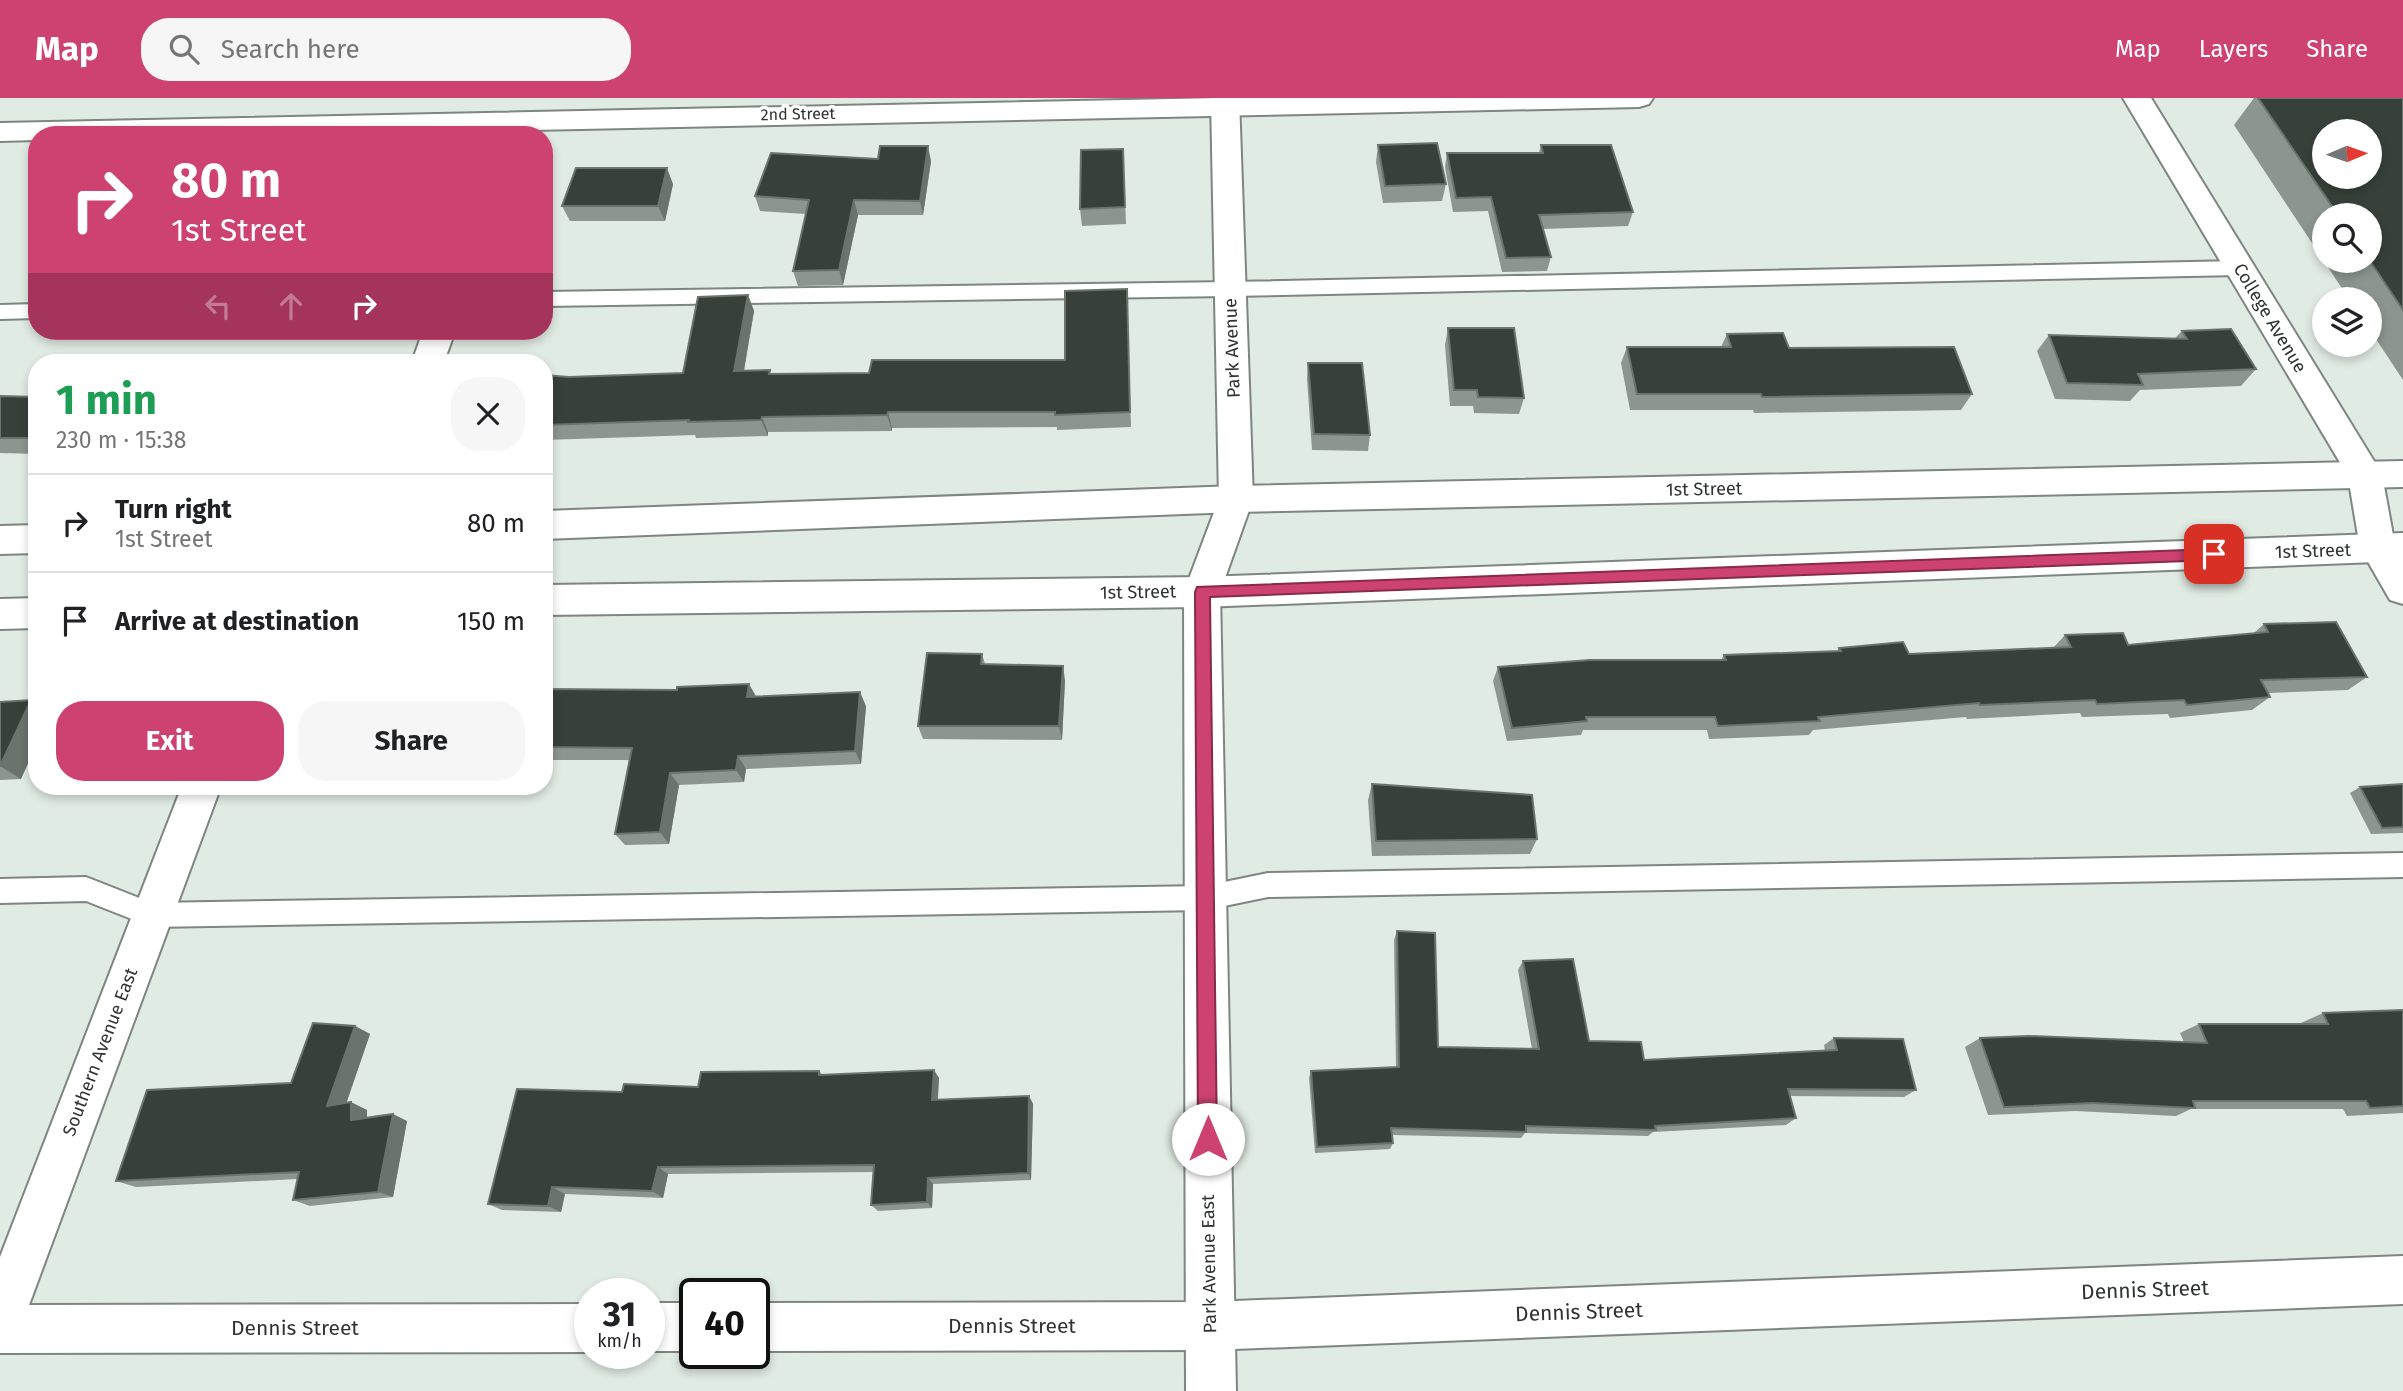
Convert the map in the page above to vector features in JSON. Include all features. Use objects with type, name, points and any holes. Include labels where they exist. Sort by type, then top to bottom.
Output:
[{"type":"street","name":"2nd Street","points":[[222,126],[1226,102],[1639,98]]},
{"type":"street","name":"College Avenue","points":[[2137,98],[2365,475],[2391,548]]},
{"type":"street","name":"Park Avenue","points":[[1202,592],[1236,499],[1226,102]]},
{"type":"street","name":"2nd Street","points":[[0,132],[28,131]]},
{"type":"street","name":"1st Street","points":[[553,525],[1236,499],[2403,474]]},
{"type":"street","points":[[0,540],[28,539]]},
{"type":"street","name":"1st Street","points":[[553,600],[1202,592],[2391,548]]},
{"type":"street","points":[[2391,548],[2403,590]]},
{"type":"street","name":"Park Avenue East","points":[[1202,592],[1211,1391]]},
{"type":"street","points":[[0,614],[28,613]]},
{"type":"street","name":"Southern Avenue East","points":[[0,1319],[198,795]]},
{"type":"street","name":"Dennis Street","points":[[770,1327],[1209,1326],[2403,1280]]},
{"type":"street","name":"Dennis Street","points":[[0,1329],[574,1328]]},
{"type":"lane","points":[[553,299],[1230,289],[2239,268]]},
{"type":"lane","points":[[0,312],[28,311]]},
{"type":"lane","points":[[0,891],[86,889],[152,915],[1205,898],[1268,885],[2403,864]]},
{"type":"building","points":[[2258,98],[2403,98],[2403,310],[2378,273],[2382,273],[2382,203],[2330,203],[2320,189],[2382,189],[2382,119],[2312,119],[2312,177]]},
{"type":"building","points":[[1437,143],[1446,184],[1385,186],[1378,145]]},
{"type":"building","points":[[1541,145],[1611,145],[1633,212],[1539,215],[1551,257],[1506,258],[1491,197],[1456,198],[1447,153],[1543,153]]},
{"type":"building","points":[[880,146],[928,146],[920,201],[854,200],[839,270],[793,271],[809,200],[755,196],[771,153],[878,159]]},
{"type":"building","points":[[1123,149],[1125,207],[1080,209],[1081,150]]},
{"type":"building","points":[[576,168],[667,168],[658,206],[562,206]]},
{"type":"building","points":[[1127,289],[1130,412],[1055,415],[1055,412],[888,412],[887,415],[762,417],[761,420],[553,425],[553,376],[683,373],[698,297],[748,295],[734,371],[770,370],[769,374],[869,373],[872,360],[1065,360],[1065,291]]},
{"type":"building","points":[[1448,328],[1514,328],[1524,398],[1478,397],[1477,390],[1454,390]]},
{"type":"building","points":[[2231,329],[2256,369],[2138,374],[2143,385],[2067,383],[2049,335],[2187,339],[2182,331]]},
{"type":"building","points":[[1783,333],[1789,348],[1954,347],[1972,394],[1762,397],[1761,394],[1637,394],[1627,347],[1731,347],[1727,334]]},
{"type":"building","points":[[1308,363],[1362,363],[1370,435],[1314,434]]},
{"type":"building","points":[[0,396],[28,397],[28,438],[0,438]]},
{"type":"building","points":[[2336,622],[2367,677],[2261,680],[2270,697],[2187,705],[2184,700],[2097,704],[2095,700],[1979,703],[1818,717],[1820,721],[1718,726],[1715,717],[1586,717],[1587,721],[1512,728],[1498,667],[1590,660],[1726,660],[1724,655],[1841,651],[1839,648],[1903,642],[1909,654],[2071,647],[2065,635],[2123,633],[2128,645],[2268,632],[2264,624]]},
{"type":"building","points":[[927,653],[982,654],[981,664],[1063,666],[1059,726],[918,726]]},
{"type":"building","points":[[749,684],[747,697],[860,692],[855,751],[738,756],[736,770],[670,773],[660,832],[615,834],[632,748],[553,747],[553,689],[677,690],[677,687]]},
{"type":"building","points":[[28,700],[28,706],[0,766],[0,702]]},
{"type":"building","points":[[1372,784],[1532,795],[1537,839],[1376,841]]},
{"type":"building","points":[[2403,784],[2403,827],[2382,828],[2360,787]]},
{"type":"building","points":[[1397,931],[1435,933],[1438,1047],[1539,1049],[1523,961],[1573,959],[1589,1041],[1641,1042],[1644,1060],[1837,1050],[1834,1038],[1903,1039],[1916,1090],[1788,1089],[1796,1118],[1655,1126],[1656,1130],[1526,1126],[1526,1132],[1391,1128],[1393,1143],[1317,1147],[1311,1071],[1399,1067]]},
{"type":"building","points":[[2403,1010],[2403,1106],[2370,1108],[2366,1101],[2193,1101],[2195,1108],[2092,1103],[2004,1107],[1980,1038],[2029,1036],[2207,1043],[2199,1024],[2328,1024],[2323,1013]]},
{"type":"building","points":[[313,1023],[355,1026],[327,1106],[351,1102],[351,1120],[393,1114],[378,1192],[293,1200],[299,1172],[116,1181],[147,1090],[291,1083]]},
{"type":"building","points":[[934,1070],[932,1100],[1029,1096],[1028,1173],[928,1178],[927,1202],[871,1205],[874,1165],[658,1167],[652,1191],[552,1187],[548,1206],[488,1204],[517,1089],[622,1092],[624,1084],[698,1087],[701,1072],[819,1071],[819,1075]]},
{"type":"route","points":[[1208,1139],[1202,592],[2214,554]]}]
